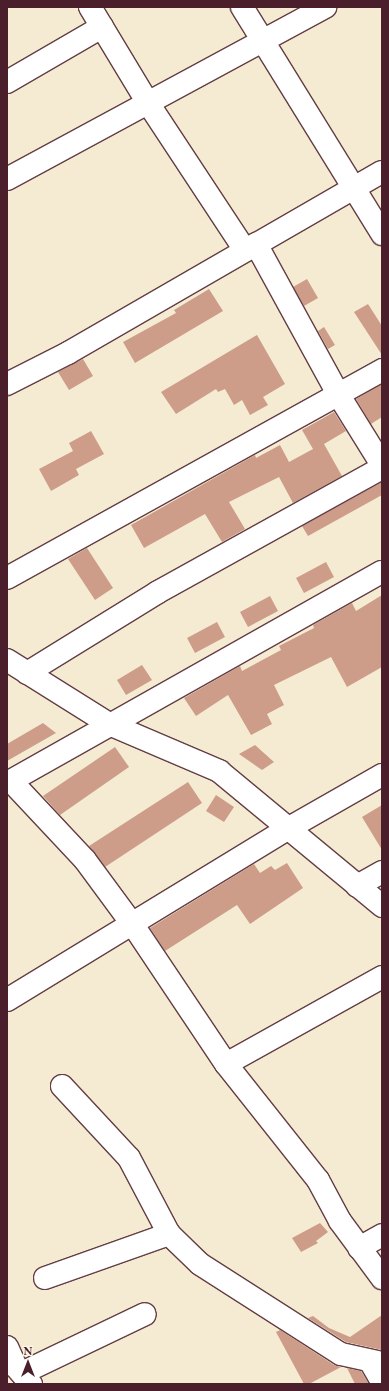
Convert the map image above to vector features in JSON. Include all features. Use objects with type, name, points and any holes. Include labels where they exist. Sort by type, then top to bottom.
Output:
[{"type":"street","points":[[90,7],[148,103],[251,247],[382,465]]},
{"type":"street","points":[[242,7],[382,234]]},
{"type":"street","points":[[7,179],[325,7]]},
{"type":"street","points":[[7,82],[102,27]]},
{"type":"street","points":[[7,384],[68,353],[382,172]]},
{"type":"street","points":[[7,578],[382,370]]},
{"type":"street","points":[[27,673],[158,592],[382,468]]},
{"type":"street","points":[[382,572],[109,724],[9,782],[86,860],[133,925],[226,1064],[318,1180],[340,1220],[382,1278]]},
{"type":"street","points":[[7,660],[109,724],[219,771],[382,906]]},
{"type":"street","points":[[7,1000],[133,925],[289,828],[382,775]]},
{"type":"street","points":[[357,886],[382,872]]},
{"type":"street","points":[[226,1064],[382,977]]},
{"type":"street","points":[[62,1086],[129,1158],[169,1234],[200,1264],[341,1354],[376,1362],[382,1382]]},
{"type":"street","points":[[45,1278],[169,1234]]},
{"type":"street","points":[[359,1248],[382,1235]]},
{"type":"street","points":[[7,1347],[19,1374],[145,1314]]},
{"type":"building","points":[[307,279],[318,298],[304,306],[293,287]]},
{"type":"building","points":[[209,289],[223,311],[135,363],[123,342],[176,313],[174,310]]},
{"type":"building","points":[[368,304],[382,326],[382,355],[354,312]]},
{"type":"building","points":[[324,327],[335,345],[328,349],[318,331]]},
{"type":"building","points":[[257,335],[285,384],[263,397],[268,405],[250,415],[242,400],[234,405],[225,389],[218,392],[216,389],[176,414],[161,392]]},
{"type":"building","points":[[83,359],[93,376],[69,390],[58,372]]},
{"type":"building","points":[[382,384],[382,417],[371,424],[356,399]]},
{"type":"building","points":[[334,412],[346,431],[324,444],[342,476],[293,503],[279,477],[229,502],[245,529],[222,542],[205,514],[144,548],[131,525],[255,455],[256,458],[280,445],[289,462],[313,449],[302,430]]},
{"type":"building","points":[[91,431],[104,454],[76,469],[79,475],[51,491],[39,469],[73,451],[69,443]]},
{"type":"building","points":[[382,482],[382,495],[308,536],[302,526]]},
{"type":"building","points":[[87,548],[113,588],[95,600],[68,559]]},
{"type":"building","points":[[326,562],[334,577],[304,593],[296,578]]},
{"type":"building","points":[[382,595],[382,667],[347,687],[331,657],[274,685],[284,705],[267,714],[272,724],[251,735],[228,695],[196,716],[184,698],[240,666],[242,671],[281,650],[279,646],[314,628],[313,625],[352,603],[356,611]]},
{"type":"building","points":[[270,596],[278,611],[248,627],[240,612]]},
{"type":"building","points":[[217,622],[225,637],[195,653],[187,638]]},
{"type":"building","points":[[142,665],[152,680],[126,695],[117,680]]},
{"type":"building","points":[[43,723],[56,733],[7,761],[7,744]]},
{"type":"building","points":[[255,745],[274,762],[262,770],[239,754]]},
{"type":"building","points":[[115,747],[129,767],[60,815],[43,796]]},
{"type":"building","points":[[188,782],[202,803],[105,867],[89,846]]},
{"type":"building","points":[[216,795],[234,807],[224,822],[206,811]]},
{"type":"building","points":[[382,805],[382,850],[362,817]]},
{"type":"building","points":[[287,863],[303,888],[250,924],[237,905],[165,951],[150,928],[254,864],[260,873],[271,866],[275,870]]},
{"type":"building","points":[[320,1223],[328,1232],[316,1241],[318,1243],[301,1252],[292,1238]]},
{"type":"building","points":[[382,1315],[382,1350],[346,1342],[308,1318],[313,1316],[329,1328],[350,1337]]},
{"type":"building","points":[[280,1330],[334,1365],[341,1367],[309,1384],[304,1384],[276,1332]]},
{"type":"building","points":[[347,1368],[361,1371],[369,1384],[355,1384]]}]
